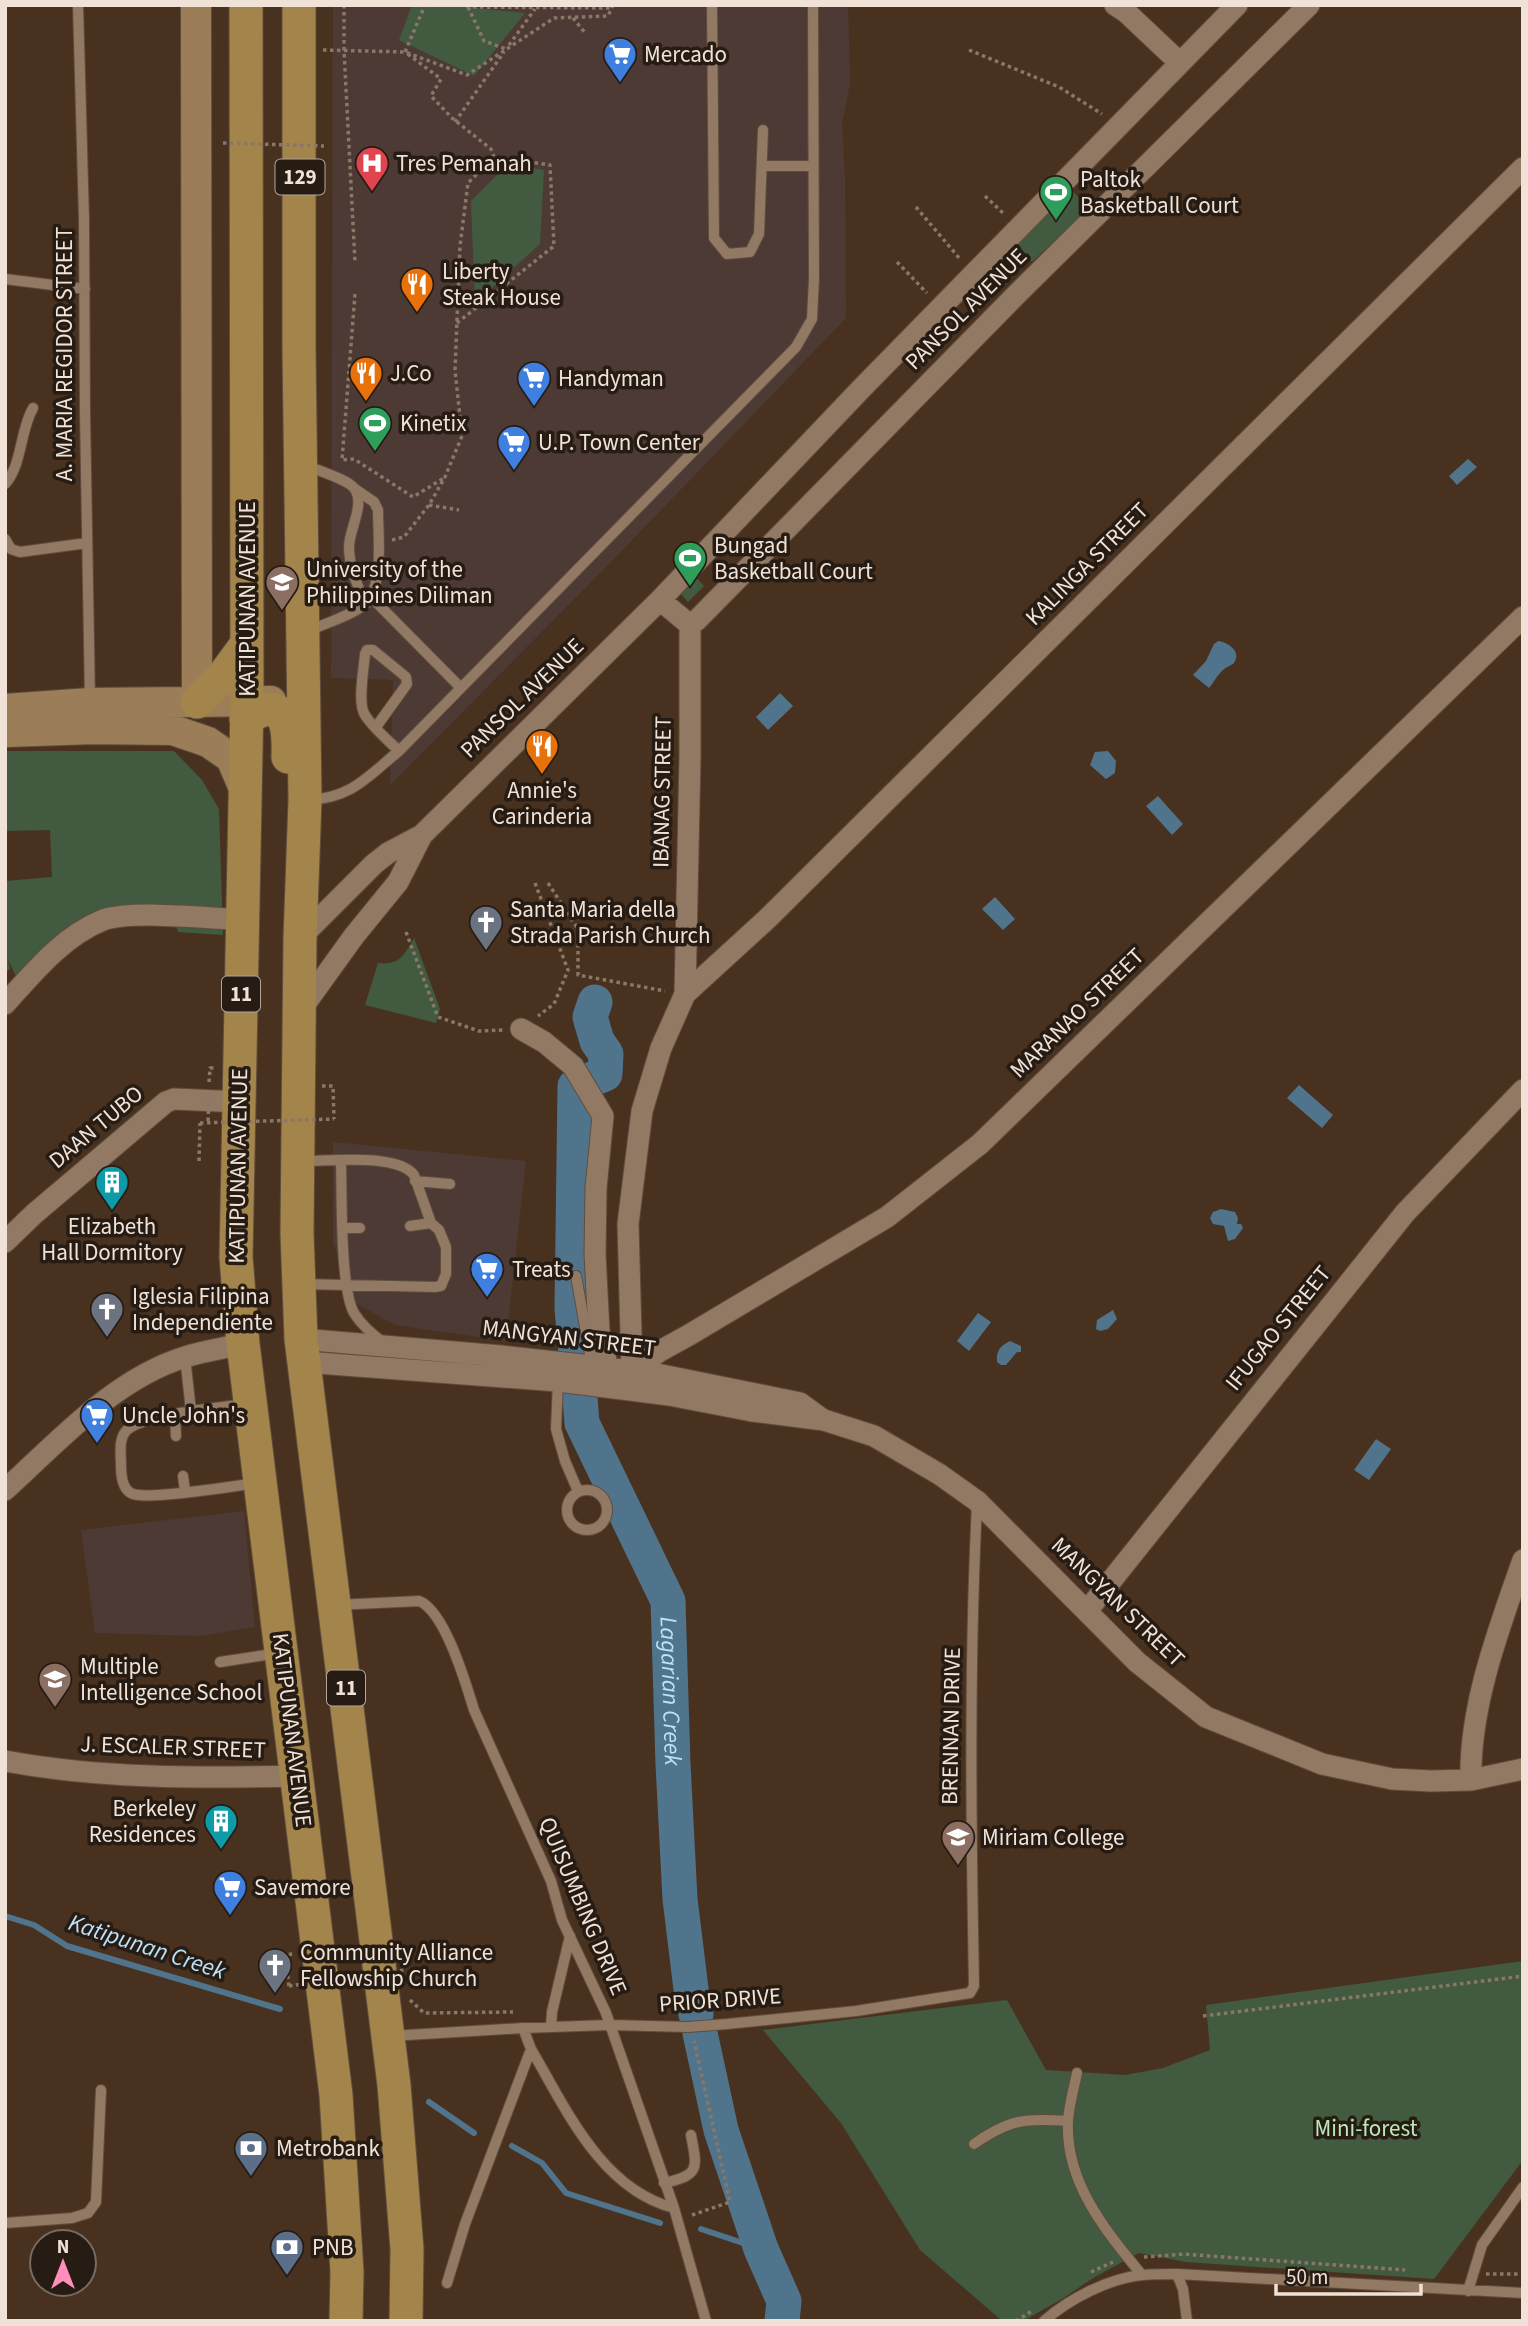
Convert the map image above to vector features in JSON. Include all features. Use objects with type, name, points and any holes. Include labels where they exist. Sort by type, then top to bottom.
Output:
[{"type":"main road","name":"KATIPUNAN AVENUE","points":[[246,5],[246,792],[243,920],[216,1105],[336,2095],[347,2272],[346,2321]]},
{"type":"main road","name":"129","points":[[299,5],[299,349],[304,701]]},
{"type":"main road","points":[[247,344],[272,351],[299,349]]},
{"type":"main road","points":[[197,702],[224,675],[246,645]]},
{"type":"main road","name":"11","points":[[304,701],[298,1284],[303,1351],[388,2037],[407,2249],[406,2321]]},
{"type":"main road","points":[[246,710],[276,710],[285,716],[288,728],[281,1080],[283,1108],[298,1157]]},
{"type":"street","points":[[196,5],[197,702]]},
{"type":"street","points":[[1115,5],[1126,12],[1180,63]]},
{"type":"street","name":"PANSOL AVENUE","points":[[300,938],[374,864],[388,853],[422,835],[660,600],[973,274],[1237,5]]},
{"type":"street","name":"PANSOL AVENUE","points":[[690,625],[1025,286],[1310,5]]},
{"type":"street","name":"KALINGA STREET","points":[[685,994],[767,919],[1523,168]]},
{"type":"street","points":[[660,600],[690,625]]},
{"type":"street","name":"MARANAO STREET","points":[[631,1380],[660,1351],[887,1217],[979,1144],[1523,617]]},
{"type":"street","name":"IBANAG STREET","points":[[631,1380],[628,1224],[642,1111],[661,1048],[685,994],[690,625]]},
{"type":"street","points":[[5,709],[90,703],[197,702],[246,710],[304,701]]},
{"type":"street","points":[[5,732],[173,730],[208,742],[231,758],[246,792]]},
{"type":"street","name":"PANSOL AVENUE","points":[[300,1011],[398,882],[422,835]]},
{"type":"street","points":[[5,1004],[33,972],[64,944],[105,919],[130,916],[243,920]]},
{"type":"street","points":[[521,1029],[544,1042],[573,1066],[603,1116],[596,1188],[595,1254],[600,1368]]},
{"type":"street","name":"IFUGAO STREET","points":[[1087,1611],[1405,1213],[1523,1090]]},
{"type":"street","name":"DAAN TUBO","points":[[5,1242],[160,1106],[174,1099],[216,1105]]},
{"type":"street","points":[[5,1490],[100,1403],[147,1374],[185,1357],[243,1344]]},
{"type":"street","name":"MANGYAN STREET","points":[[303,1351],[387,1346],[600,1368],[631,1380],[752,1411],[824,1420],[874,1436],[939,1474],[977,1501],[1137,1662],[1206,1717],[1322,1764],[1392,1779],[1471,1780],[1523,1769]]},
{"type":"street","name":"MANGYAN STREET","points":[[303,1351],[558,1381],[631,1380]]},
{"type":"street","points":[[1471,1780],[1470,1758],[1491,1652],[1523,1560]]},
{"type":"street","name":"J. ESCALER STREET","points":[[5,1761],[36,1767],[145,1777],[298,1776]]},
{"type":"lane","name":"A. MARIA REGIDOR STREET","points":[[78,5],[85,289],[90,703]]},
{"type":"lane","points":[[712,5],[714,238],[727,254],[750,252],[759,234],[763,130]]},
{"type":"lane","points":[[305,800],[329,799],[346,793],[400,751],[796,347],[812,319],[814,279],[813,5]]},
{"type":"lane","points":[[762,166],[813,166]]},
{"type":"lane","points":[[5,279],[85,289]]},
{"type":"lane","points":[[5,484],[12,476],[27,418],[33,408]]},
{"type":"lane","points":[[301,464],[348,483],[374,502],[378,510],[379,567],[368,600],[304,633]]},
{"type":"lane","points":[[355,489],[358,506],[350,532],[349,548],[354,579],[368,600],[461,688]]},
{"type":"lane","points":[[7,547],[28,552],[87,542]]},
{"type":"lane","points":[[376,727],[407,681],[406,677],[373,650],[367,650],[361,706],[363,714],[376,727],[400,751]]},
{"type":"lane","points":[[298,1157],[387,1161],[409,1170],[431,1223],[439,1230],[446,1247],[446,1274],[441,1286],[298,1284]]},
{"type":"lane","points":[[341,1161],[346,1285],[353,1311],[364,1326],[387,1346]]},
{"type":"lane","points":[[415,1181],[450,1184]]},
{"type":"lane","points":[[410,1226],[431,1223]]},
{"type":"lane","points":[[344,1228],[360,1227]]},
{"type":"lane","points":[[576,1276],[600,1368]]},
{"type":"lane","points":[[185,1357],[191,1411]]},
{"type":"lane","points":[[558,1381],[556,1429],[565,1461],[578,1491]]},
{"type":"lane","points":[[251,1403],[148,1420],[127,1430],[122,1437],[121,1474],[125,1488],[132,1494],[150,1495],[261,1483]]},
{"type":"lane","points":[[175,1415],[176,1436]]},
{"type":"lane","points":[[183,1476],[185,1491]]},
{"type":"lane","name":"BRENNAN DRIVE","points":[[970,1993],[974,1986],[971,1842],[977,1501]]},
{"type":"lane","name":"QUISUMBING DRIVE","points":[[336,1605],[419,1601],[429,1607],[439,1622],[474,1710],[536,1845],[570,1936],[610,2025],[674,2208],[706,2321]]},
{"type":"lane","points":[[220,1662],[281,1652]]},
{"type":"lane","points":[[551,2027],[570,1936]]},
{"type":"lane","name":"PRIOR DRIVE","points":[[388,2037],[610,2025],[688,2027],[856,2011],[970,1993]]},
{"type":"lane","points":[[523,2028],[555,2094],[603,2161],[640,2195],[655,2203],[674,2208]]},
{"type":"lane","points":[[447,2283],[465,2224],[531,2049]]},
{"type":"lane","points":[[1077,2073],[1068,2121],[1072,2165],[1079,2185],[1098,2217],[1142,2275]]},
{"type":"lane","points":[[5,2224],[72,2218],[88,2213],[96,2202],[101,2090]]},
{"type":"lane","points":[[974,2144],[996,2128],[1016,2122],[1040,2119],[1068,2121]]},
{"type":"lane","points":[[664,2183],[687,2176],[695,2170],[691,2135]]},
{"type":"lane","points":[[1468,2291],[1482,2245],[1523,2187]]},
{"type":"lane","points":[[1177,2274],[1184,2289],[1188,2321]]},
{"type":"lane","points":[[1044,2321],[1089,2292],[1112,2281],[1142,2275],[1177,2274],[1523,2292]]},
{"type":"path","points":[[344,5],[355,262]]},
{"type":"path","points":[[405,52],[425,5]]},
{"type":"path","points":[[300,50],[405,52],[467,75],[506,50],[554,18],[607,16],[612,7],[468,6],[484,41],[506,50]]},
{"type":"path","points":[[455,122],[535,8]]},
{"type":"path","points":[[573,18],[586,34]]},
{"type":"path","points":[[969,50],[1059,87],[1119,125]]},
{"type":"path","points":[[405,52],[441,79],[431,96],[455,122],[491,149],[494,157]]},
{"type":"path","points":[[223,143],[324,146]]},
{"type":"path","points":[[404,537],[429,505],[445,477],[462,436],[455,370],[460,246],[468,183],[494,157]]},
{"type":"path","points":[[457,323],[554,246],[550,165],[494,157]]},
{"type":"path","points":[[985,196],[1018,228]]},
{"type":"path","points":[[916,207],[973,274]]},
{"type":"path","points":[[897,262],[941,307]]},
{"type":"path","points":[[355,294],[342,460],[354,458],[413,497],[445,477]]},
{"type":"path","points":[[429,505],[459,510]]},
{"type":"path","points":[[406,932],[438,1017],[479,1031],[521,1029],[554,1004],[568,970],[535,883]]},
{"type":"path","points":[[548,883],[578,929],[578,975],[685,994]]},
{"type":"path","points":[[199,1161],[200,1123],[334,1119],[333,1086]]},
{"type":"path","points":[[285,1955],[289,1986],[406,1970]]},
{"type":"path","points":[[1203,2016],[1523,1976]]},
{"type":"path","points":[[410,2002],[424,2012]]},
{"type":"shaded area","name":"U.P. Town Center","points":[[333,5],[848,5],[850,83],[842,124],[846,318],[611,562],[390,785],[393,680],[331,678]]},
{"type":"shaded area","points":[[333,1142],[526,1161],[506,1341],[395,1325],[355,1303],[333,1243]]},
{"type":"shaded area","points":[[244,1511],[255,1627],[200,1636],[95,1633],[81,1530]]},
{"type":"green space","points":[[412,5],[468,5],[525,13],[474,76],[399,40]]},
{"type":"green space","points":[[508,164],[544,170],[540,244],[475,303],[471,201]]},
{"type":"green space","name":"Paltok Basketball Court","points":[[1071,189],[1089,209],[1032,262],[1014,242]]},
{"type":"green space","name":"Bungad Basketball Court","points":[[693,574],[704,586],[688,602],[677,590]]},
{"type":"green space","points":[[5,751],[174,751],[202,780],[219,809],[223,935],[178,932],[170,910],[96,911],[72,945],[18,980],[8,960],[10,969],[5,973],[5,881],[52,877],[50,830],[5,831]]},
{"type":"green space","points":[[414,938],[440,1009],[436,1023],[365,1005],[378,963],[396,961]]},
{"type":"green space","name":"Mini-forest","points":[[1523,1961],[1523,2160],[1434,2279],[1186,2262],[1139,2253],[1023,2321],[1000,2319],[920,2250],[841,2123],[763,2030],[1007,2000],[1046,2070],[1125,2075],[1163,2068],[1210,2050],[1206,2005]]},
{"type":"water","points":[[1468,459],[1477,467],[1457,485],[1449,476]]},
{"type":"water","points":[[1218,641],[1233,648],[1236,660],[1221,672],[1209,688],[1193,675],[1206,661]]},
{"type":"water","points":[[780,693],[793,706],[768,730],[756,717]]},
{"type":"water","points":[[1108,751],[1116,761],[1115,773],[1106,779],[1090,765],[1095,752]]},
{"type":"water","points":[[1158,796],[1183,824],[1172,835],[1146,806]]},
{"type":"water","points":[[995,897],[1015,919],[1003,930],[982,909]]},
{"type":"water","points":[[1299,1085],[1333,1115],[1322,1128],[1287,1098]]},
{"type":"water","points":[[1221,1209],[1235,1212],[1237,1224],[1241,1224],[1243,1228],[1235,1239],[1228,1241],[1224,1226],[1213,1224],[1210,1218],[1213,1212]]},
{"type":"water","points":[[1113,1310],[1117,1319],[1108,1329],[1096,1329],[1097,1320]]},
{"type":"water","points":[[978,1313],[991,1322],[969,1351],[957,1341]]},
{"type":"water","points":[[1010,1341],[1021,1346],[1021,1352],[1017,1352],[1006,1365],[1001,1365],[997,1362],[998,1352]]},
{"type":"water","points":[[1376,1439],[1391,1449],[1369,1480],[1354,1470]]},
{"type":"waterway","name":"Lagarian Creek","points":[[576,1354],[572,1308],[575,1086],[605,1074],[606,1054],[597,1041],[590,1017],[595,1002]]},
{"type":"waterway","name":"Lagarian Creek","points":[[579,1385],[582,1423],[668,1601],[680,1899],[696,2014]]},
{"type":"waterway","name":"Katipunan Creek","points":[[5,1916],[34,1925],[67,1946],[280,2009]]},
{"type":"waterway","name":"Lagarian Creek","points":[[700,2033],[721,2130],[761,2249],[784,2301],[782,2321]]},
{"type":"waterway","name":"Katipunan Creek","points":[[429,2102],[474,2133]]},
{"type":"waterway","name":"Katipunan Creek","points":[[512,2146],[542,2163],[566,2193],[660,2223]]},
{"type":"waterway","name":"Katipunan Creek","points":[[701,2229],[761,2249]]},
{"type":"place","name":"Mercado","points":[[620,84]]},
{"type":"place","name":"Tres Pemanah","points":[[372,193]]},
{"type":"place","name":"Paltok Basketball Court","points":[[1056,222]]},
{"type":"place","name":"Liberty Steak House","points":[[417,314]]},
{"type":"place","name":"J.Co","points":[[366,403]]},
{"type":"place","name":"Handyman","points":[[534,408]]},
{"type":"place","name":"Kinetix","points":[[375,453]]},
{"type":"place","name":"U.P. Town Center","points":[[514,472]]},
{"type":"place","name":"Bungad Basketball Court","points":[[690,588]]},
{"type":"place","name":"University of the Philippines Diliman","points":[[282,612]]},
{"type":"place","name":"Annie's Carinderia","points":[[542,776]]},
{"type":"place","name":"Santa Maria della Strada Parish Church","points":[[486,952]]},
{"type":"place","name":"Elizabeth Hall Dormitory","points":[[112,1212]]},
{"type":"place","name":"Treats","points":[[487,1299]]},
{"type":"place","name":"Iglesia Filipina Independiente","points":[[107,1339]]},
{"type":"place","name":"Uncle John's","points":[[97,1445]]},
{"type":"place","name":"Multiple Intelligence School","points":[[55,1709]]},
{"type":"place","name":"Berkeley Residences","points":[[221,1851]]},
{"type":"place","name":"Miriam College","points":[[958,1867]]},
{"type":"place","name":"Savemore","points":[[230,1917]]},
{"type":"place","name":"Community Alliance Fellowship Church","points":[[275,1995]]},
{"type":"place","name":"Metrobank","points":[[251,2178]]},
{"type":"place","name":"PNB","points":[[287,2277]]}]
